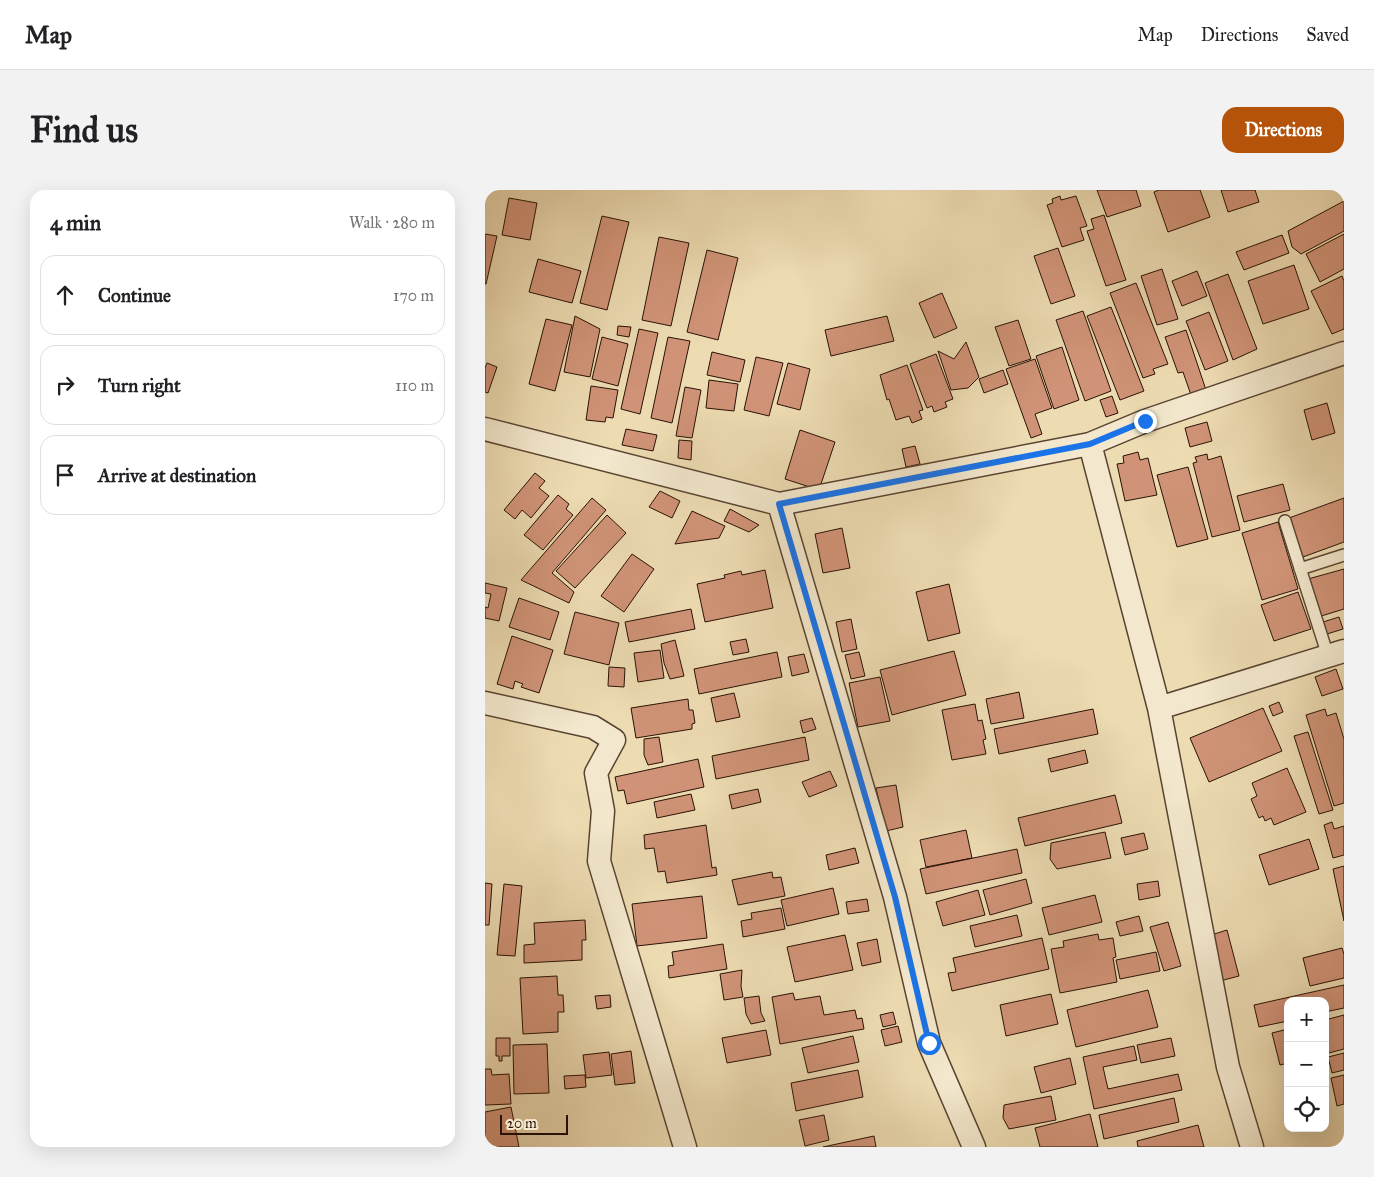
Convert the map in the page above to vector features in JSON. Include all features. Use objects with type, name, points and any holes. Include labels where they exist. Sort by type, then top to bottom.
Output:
[{"type":"street","points":[[485,428],[779,504],[1090,444],[1145,421],[1344,353]]},
{"type":"street","points":[[1090,444],[1159,708],[1228,1067],[1252,1147]]},
{"type":"street","points":[[779,504],[895,897],[929,1043],[974,1147]]},
{"type":"street","points":[[1159,708],[1336,653]]},
{"type":"street","points":[[485,703],[593,727],[614,740],[596,773],[603,810],[599,861],[685,1147]]},
{"type":"lane","points":[[1285,521],[1300,569],[1336,653]]},
{"type":"lane","points":[[1300,569],[1344,555]]},
{"type":"building","points":[[1097,190],[1136,190],[1141,206],[1107,217]]},
{"type":"building","points":[[1159,190],[1200,190],[1210,217],[1168,232],[1154,192]]},
{"type":"building","points":[[1221,190],[1255,190],[1259,202],[1228,212]]},
{"type":"building","points":[[1060,196],[1061,200],[1076,196],[1087,226],[1080,228],[1084,240],[1062,247],[1047,205],[1053,203],[1052,199]]},
{"type":"building","points":[[509,198],[537,203],[530,240],[502,235]]},
{"type":"building","points":[[1344,201],[1344,231],[1301,254],[1292,247],[1288,231]]},
{"type":"building","points":[[1104,215],[1126,280],[1106,286],[1087,231],[1094,229],[1091,219]]},
{"type":"building","points":[[602,216],[629,222],[607,310],[580,303]]},
{"type":"building","points":[[485,234],[497,236],[486,284],[485,284]]},
{"type":"building","points":[[1344,234],[1344,269],[1320,282],[1306,254]]},
{"type":"building","points":[[1282,235],[1289,253],[1244,270],[1236,252]]},
{"type":"building","points":[[659,237],[689,243],[671,326],[642,320]]},
{"type":"building","points":[[1058,248],[1075,296],[1051,304],[1034,256]]},
{"type":"building","points":[[707,250],[738,258],[718,340],[687,332]]},
{"type":"building","points":[[538,259],[581,271],[572,303],[529,292]]},
{"type":"building","points":[[1294,265],[1309,309],[1263,324],[1248,281]]},
{"type":"building","points":[[1162,269],[1178,319],[1157,325],[1141,276]]},
{"type":"building","points":[[1197,271],[1207,296],[1182,306],[1172,281]]},
{"type":"building","points":[[1228,274],[1257,349],[1233,360],[1205,283]]},
{"type":"building","points":[[1342,276],[1344,281],[1344,329],[1332,334],[1311,291]]},
{"type":"building","points":[[1136,283],[1168,364],[1153,369],[1155,374],[1143,378],[1110,293]]},
{"type":"building","points":[[942,293],[957,328],[934,338],[919,303]]},
{"type":"building","points":[[1111,307],[1144,391],[1120,400],[1087,316]]},
{"type":"building","points":[[1083,311],[1111,391],[1085,401],[1056,320]]},
{"type":"building","points":[[1209,312],[1228,361],[1205,370],[1186,321]]},
{"type":"building","points":[[575,316],[600,329],[590,377],[564,372]]},
{"type":"building","points":[[887,316],[894,341],[831,356],[825,330]]},
{"type":"building","points":[[546,319],[572,325],[555,391],[529,384]]},
{"type":"building","points":[[1018,320],[1031,359],[1009,366],[995,327]]},
{"type":"building","points":[[618,326],[631,327],[629,337],[617,335]]},
{"type":"building","points":[[639,329],[658,333],[640,414],[621,409]]},
{"type":"building","points":[[1186,330],[1206,390],[1191,395],[1183,372],[1178,373],[1165,337]]},
{"type":"building","points":[[602,337],[628,344],[618,386],[592,379]]},
{"type":"building","points":[[668,337],[690,341],[672,423],[651,418]]},
{"type":"building","points":[[966,342],[979,377],[968,388],[951,390],[938,351],[954,359]]},
{"type":"building","points":[[1062,347],[1079,400],[1054,409],[1036,356]]},
{"type":"building","points":[[712,352],[745,360],[740,382],[707,375]]},
{"type":"building","points":[[936,354],[953,399],[945,402],[947,407],[934,412],[932,406],[927,408],[910,364]]},
{"type":"building","points":[[756,357],[783,363],[769,416],[744,410]]},
{"type":"building","points":[[1035,359],[1052,408],[1035,414],[1042,434],[1031,438],[1006,369]]},
{"type":"building","points":[[487,363],[497,367],[488,393],[485,392],[485,368]]},
{"type":"building","points":[[788,363],[810,369],[800,410],[777,404]]},
{"type":"building","points":[[907,365],[923,410],[919,411],[922,419],[912,423],[909,416],[896,420],[889,399],[887,400],[880,375]]},
{"type":"building","points":[[1003,370],[1008,384],[984,393],[979,379]]},
{"type":"building","points":[[709,380],[738,384],[734,411],[706,408]]},
{"type":"building","points":[[591,386],[618,390],[613,418],[606,417],[605,422],[586,420]]},
{"type":"building","points":[[685,387],[701,390],[692,438],[676,436]]},
{"type":"building","points":[[1112,396],[1118,413],[1106,417],[1100,400]]},
{"type":"building","points":[[1327,403],[1335,433],[1312,440],[1304,410]]},
{"type":"building","points":[[1207,422],[1212,441],[1190,447],[1185,428]]},
{"type":"building","points":[[626,429],[657,435],[653,451],[622,445]]},
{"type":"building","points":[[800,430],[835,442],[819,490],[785,479]]},
{"type":"building","points":[[679,440],[692,441],[691,460],[678,458]]},
{"type":"building","points":[[915,446],[920,464],[906,467],[902,449]]},
{"type":"building","points":[[1138,452],[1140,460],[1148,458],[1157,495],[1125,501],[1117,464],[1124,463],[1123,456]]},
{"type":"building","points":[[1207,454],[1208,460],[1221,456],[1240,530],[1212,537],[1193,463],[1197,462],[1195,457]]},
{"type":"building","points":[[1188,467],[1208,539],[1177,547],[1157,475]]},
{"type":"building","points":[[535,473],[545,481],[539,488],[549,496],[531,518],[522,510],[515,519],[504,510]]},
{"type":"building","points":[[1283,484],[1290,510],[1244,522],[1237,496]]},
{"type":"building","points":[[660,491],[680,501],[672,518],[649,507]]},
{"type":"building","points":[[558,495],[569,504],[566,509],[573,515],[543,550],[524,535]]},
{"type":"building","points":[[592,498],[606,510],[552,573],[574,592],[569,603],[521,580]]},
{"type":"building","points":[[1344,498],[1344,542],[1303,557],[1289,518]]},
{"type":"building","points":[[730,509],[759,525],[749,532],[724,521]]},
{"type":"building","points":[[692,511],[725,526],[719,538],[675,544]]},
{"type":"building","points":[[607,515],[626,533],[575,588],[556,571]]},
{"type":"building","points":[[1278,522],[1298,589],[1262,600],[1242,533]]},
{"type":"building","points":[[842,528],[850,568],[823,573],[815,534]]},
{"type":"building","points":[[632,554],[654,569],[624,612],[601,596]]},
{"type":"building","points":[[1344,569],[1344,609],[1318,617],[1308,579]]},
{"type":"building","points":[[765,570],[773,608],[705,622],[697,584],[725,578],[724,575],[741,571],[742,575]]},
{"type":"building","points":[[485,583],[507,588],[499,621],[485,618],[485,607],[488,608],[491,594],[485,593]]},
{"type":"building","points":[[949,584],[960,633],[928,641],[916,592]]},
{"type":"building","points":[[1298,592],[1311,629],[1274,641],[1261,605]]},
{"type":"building","points":[[519,598],[559,612],[550,640],[509,627]]},
{"type":"building","points":[[691,609],[695,629],[629,642],[625,622]]},
{"type":"building","points":[[575,612],[619,623],[609,665],[564,654]]},
{"type":"building","points":[[1339,617],[1343,629],[1327,634],[1323,622]]},
{"type":"building","points":[[851,619],[857,649],[842,652],[836,622]]},
{"type":"building","points":[[512,636],[553,650],[539,693],[521,687],[523,684],[515,681],[513,689],[497,684]]},
{"type":"building","points":[[746,639],[749,652],[733,655],[730,642]]},
{"type":"building","points":[[675,640],[684,676],[670,679],[664,663],[661,644]]},
{"type":"building","points":[[660,650],[664,678],[638,682],[634,653]]},
{"type":"building","points":[[954,651],[966,695],[892,715],[880,670]]},
{"type":"building","points":[[777,652],[782,677],[699,694],[694,669]]},
{"type":"building","points":[[859,652],[865,676],[851,679],[845,655]]},
{"type":"building","points":[[804,654],[809,672],[792,676],[788,657]]},
{"type":"building","points":[[609,667],[625,668],[624,687],[608,686]]},
{"type":"building","points":[[1336,669],[1343,689],[1322,696],[1315,677]]},
{"type":"building","points":[[880,677],[890,721],[858,727],[849,683]]},
{"type":"building","points":[[1019,692],[1024,718],[991,724],[986,699]]},
{"type":"building","points":[[734,693],[740,717],[716,722],[711,698]]},
{"type":"building","points":[[688,699],[689,710],[693,710],[695,723],[692,724],[692,729],[636,738],[631,708]]},
{"type":"building","points":[[1279,702],[1283,712],[1273,716],[1269,706]]},
{"type":"building","points":[[975,704],[978,721],[982,720],[986,739],[983,740],[986,754],[952,760],[942,710]]},
{"type":"building","points":[[1263,708],[1282,751],[1209,782],[1190,738]]},
{"type":"building","points":[[1093,709],[1098,734],[999,754],[994,729]]},
{"type":"building","points":[[1325,709],[1327,716],[1336,713],[1344,739],[1344,803],[1334,806],[1306,715]]},
{"type":"building","points":[[812,718],[816,729],[803,733],[800,721]]},
{"type":"building","points":[[1308,732],[1333,810],[1319,814],[1294,736]]},
{"type":"building","points":[[659,737],[663,762],[648,765],[644,755],[644,739]]},
{"type":"building","points":[[805,737],[809,760],[716,779],[712,756]]},
{"type":"building","points":[[1085,750],[1088,763],[1051,772],[1048,759]]},
{"type":"building","points":[[698,759],[704,787],[627,804],[624,790],[618,791],[615,777]]},
{"type":"building","points":[[1287,768],[1306,812],[1274,825],[1271,818],[1265,821],[1263,816],[1259,818],[1251,799],[1257,796],[1252,783]]},
{"type":"building","points":[[830,771],[837,786],[809,797],[802,782]]},
{"type":"building","points":[[896,785],[903,827],[886,831],[876,788]]},
{"type":"building","points":[[758,789],[761,802],[732,809],[729,795]]},
{"type":"building","points":[[691,794],[695,810],[657,818],[654,802]]},
{"type":"building","points":[[1115,795],[1122,823],[1025,846],[1018,818]]},
{"type":"building","points":[[1332,822],[1334,829],[1344,826],[1344,855],[1333,858],[1324,825]]},
{"type":"building","points":[[706,825],[712,868],[716,867],[717,875],[667,883],[665,871],[658,872],[654,848],[645,849],[644,835]]},
{"type":"building","points":[[966,830],[972,858],[926,867],[920,840]]},
{"type":"building","points":[[1105,832],[1111,858],[1057,869],[1050,859],[1051,843]]},
{"type":"building","points":[[1144,833],[1148,849],[1125,855],[1121,838]]},
{"type":"building","points":[[1309,839],[1319,869],[1269,885],[1259,855]]},
{"type":"building","points":[[855,848],[859,863],[829,870],[826,855]]},
{"type":"building","points":[[1017,849],[1022,873],[926,894],[920,869]]},
{"type":"building","points":[[1344,866],[1344,921],[1333,869]]},
{"type":"building","points":[[772,872],[773,878],[781,877],[785,896],[738,905],[732,880]]},
{"type":"building","points":[[1026,879],[1032,903],[990,915],[983,890]]},
{"type":"building","points":[[1158,881],[1160,896],[1139,900],[1137,884]]},
{"type":"building","points":[[485,883],[492,884],[489,925],[485,925]]},
{"type":"building","points":[[504,884],[522,886],[515,956],[497,955]]},
{"type":"building","points":[[833,888],[839,914],[787,926],[781,900]]},
{"type":"building","points":[[978,890],[985,915],[943,926],[936,902]]},
{"type":"building","points":[[1095,895],[1102,922],[1049,935],[1042,908]]},
{"type":"building","points":[[702,896],[707,938],[637,946],[632,904]]},
{"type":"building","points":[[867,899],[869,911],[848,914],[846,902]]},
{"type":"building","points":[[781,908],[785,929],[743,937],[741,921],[752,919],[751,913]]},
{"type":"building","points":[[1017,915],[1022,936],[975,947],[970,926]]},
{"type":"building","points":[[1139,916],[1143,931],[1120,936],[1116,922]]},
{"type":"building","points":[[585,920],[586,940],[582,940],[582,960],[524,963],[524,945],[535,944],[534,923]]},
{"type":"building","points":[[1168,922],[1181,966],[1164,971],[1150,927]]},
{"type":"building","points":[[1227,930],[1239,976],[1220,981],[1208,936]]},
{"type":"building","points":[[1098,934],[1099,940],[1113,938],[1116,957],[1113,958],[1117,982],[1060,993],[1051,949],[1064,947],[1063,941]]},
{"type":"building","points":[[845,935],[853,970],[795,982],[787,947]]},
{"type":"building","points":[[1042,938],[1049,969],[952,991],[948,973],[956,972],[953,958]]},
{"type":"building","points":[[877,939],[881,962],[862,966],[857,943]]},
{"type":"building","points":[[723,944],[727,969],[669,978],[668,966],[674,965],[672,952]]},
{"type":"building","points":[[1342,948],[1344,954],[1344,978],[1310,986],[1303,958]]},
{"type":"building","points":[[1156,952],[1160,971],[1120,979],[1116,960]]},
{"type":"building","points":[[742,970],[741,986],[743,997],[724,1000],[720,974]]},
{"type":"building","points":[[557,976],[558,995],[563,995],[564,1012],[558,1012],[558,1032],[523,1034],[520,978]]},
{"type":"building","points":[[1344,985],[1344,1008],[1329,1011],[1329,997],[1290,997]]},
{"type":"building","points":[[1148,990],[1158,1027],[1076,1047],[1067,1010]]},
{"type":"building","points":[[793,993],[795,1000],[820,996],[824,1015],[855,1010],[857,1019],[862,1018],[864,1029],[780,1044],[772,997]]},
{"type":"building","points":[[1051,994],[1058,1024],[1006,1036],[1000,1005]]},
{"type":"building","points":[[610,995],[611,1007],[597,1009],[595,996]]},
{"type":"building","points":[[759,996],[761,1013],[765,1021],[751,1024],[746,1014],[744,998]]},
{"type":"building","points":[[1284,998],[1284,1022],[1259,1027],[1254,1005]]},
{"type":"building","points":[[893,1012],[896,1024],[883,1027],[880,1015]]},
{"type":"building","points":[[1344,1015],[1344,1049],[1329,1053],[1329,1042],[1329,1019]]},
{"type":"building","points":[[898,1026],[902,1042],[885,1046],[881,1030]]},
{"type":"building","points":[[766,1030],[771,1055],[727,1063],[722,1038]]},
{"type":"building","points":[[1284,1030],[1284,1064],[1280,1065],[1272,1033]]},
{"type":"building","points":[[853,1036],[859,1062],[808,1073],[802,1048]]},
{"type":"building","points":[[496,1038],[510,1038],[510,1056],[502,1056],[502,1061],[499,1061],[499,1056],[496,1056]]},
{"type":"building","points":[[1171,1038],[1175,1056],[1141,1063],[1137,1045]]},
{"type":"building","points":[[547,1044],[549,1093],[514,1094],[513,1045]]},
{"type":"building","points":[[1134,1046],[1137,1060],[1103,1067],[1108,1089],[1178,1074],[1182,1090],[1094,1109],[1083,1057]]},
{"type":"building","points":[[631,1051],[635,1083],[615,1085],[611,1054]]},
{"type":"building","points":[[609,1052],[612,1075],[586,1078],[583,1055]]},
{"type":"building","points":[[1344,1053],[1344,1070],[1332,1073],[1329,1057]]},
{"type":"building","points":[[1070,1058],[1076,1084],[1041,1093],[1034,1067]]},
{"type":"building","points":[[485,1069],[491,1069],[492,1075],[509,1074],[511,1104],[485,1105]]},
{"type":"building","points":[[858,1070],[863,1097],[796,1111],[791,1083]]},
{"type":"building","points":[[585,1075],[586,1087],[565,1089],[564,1076]]},
{"type":"building","points":[[1344,1075],[1344,1104],[1337,1106],[1331,1078]]},
{"type":"building","points":[[1051,1096],[1056,1120],[1009,1129],[1003,1118],[1004,1105]]},
{"type":"building","points":[[1174,1098],[1179,1122],[1104,1139],[1099,1115]]},
{"type":"building","points":[[511,1107],[519,1147],[485,1147],[485,1112]]},
{"type":"building","points":[[1090,1114],[1098,1147],[1040,1147],[1035,1128]]},
{"type":"building","points":[[824,1115],[829,1140],[805,1146],[799,1120]]},
{"type":"building","points":[[1198,1125],[1204,1147],[1138,1147],[1137,1141]]},
{"type":"building","points":[[874,1136],[876,1147],[823,1147]]},
{"type":"route","points":[[929,1043],[895,897],[779,504],[1090,444],[1145,421]]}]
